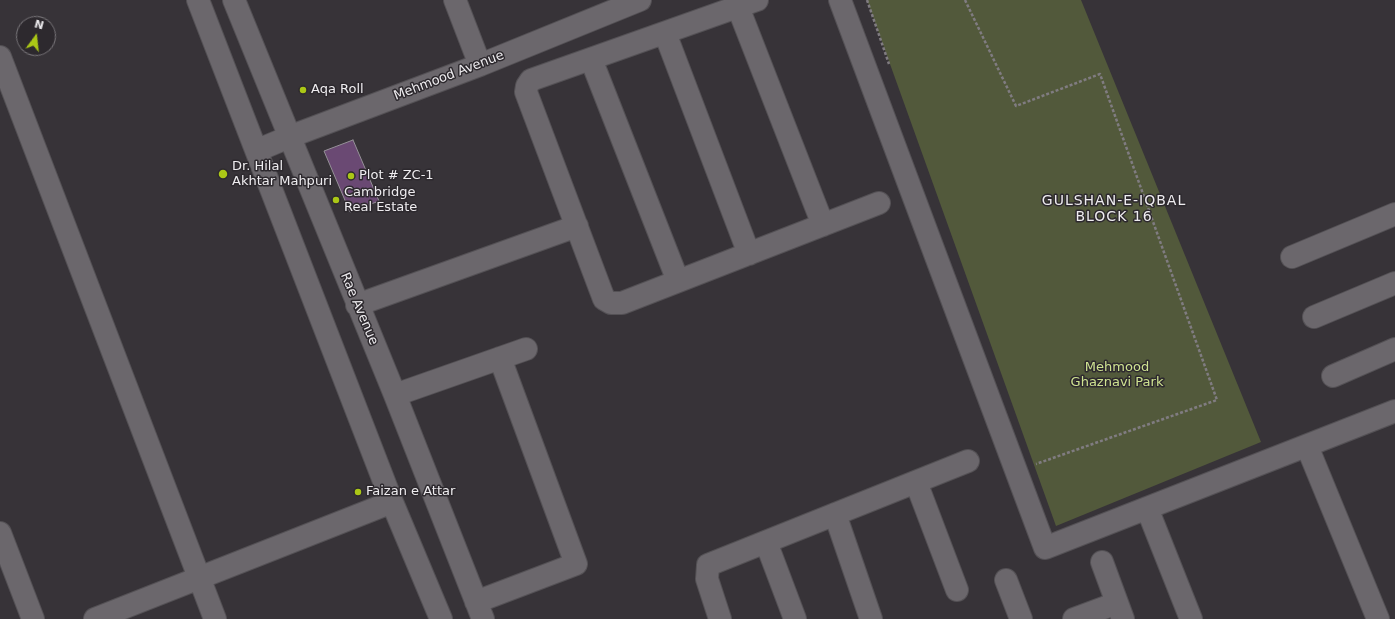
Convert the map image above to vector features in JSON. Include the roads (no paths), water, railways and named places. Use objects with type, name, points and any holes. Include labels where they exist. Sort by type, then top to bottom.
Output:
[{"type":"street","points":[[198,0],[258,150],[392,502],[440,619]]},
{"type":"street","name":"Rae Avenue","points":[[234,0],[357,305],[395,395],[480,610]]},
{"type":"street","points":[[455,0],[480,65]]},
{"type":"street","name":"Mehmood Avenue","points":[[258,150],[480,65],[640,0]]},
{"type":"street","points":[[840,0],[1045,548],[1395,411]]},
{"type":"street","points":[[822,225],[747,3],[531,80],[526,92],[604,299],[611,303],[622,303],[879,204]]},
{"type":"street","points":[[665,33],[749,254]]},
{"type":"street","points":[[0,57],[215,619]]},
{"type":"street","points":[[591,59],[678,281]]},
{"type":"street","points":[[1292,257],[1395,214]]},
{"type":"street","points":[[357,305],[577,226]]},
{"type":"street","points":[[1314,317],[1395,283]]},
{"type":"street","points":[[395,395],[526,349]]},
{"type":"street","points":[[1333,376],[1395,349]]},
{"type":"street","points":[[480,610],[576,564],[500,358]]},
{"type":"street","points":[[1307,446],[1378,619]]},
{"type":"street","points":[[720,619],[707,579],[708,565],[968,461]]},
{"type":"street","points":[[916,482],[957,590]]},
{"type":"street","points":[[95,619],[392,502]]},
{"type":"street","points":[[1147,508],[1191,619]]},
{"type":"street","points":[[835,514],[871,619]]},
{"type":"street","points":[[0,533],[33,619]]},
{"type":"street","points":[[766,542],[795,619]]},
{"type":"street","points":[[1074,619],[1120,611],[1102,562]]},
{"type":"street","points":[[1006,580],[1021,619]]},
{"type":"place","name":"Aqa Roll","points":[[303,90]]},
{"type":"place","name":"Dr. Hilal Akhtar Mahpuri","points":[[223,174]]},
{"type":"place","name":"Plot # ZC-1","points":[[351,176]]},
{"type":"place","name":"Cambridge Real Estate","points":[[336,200]]},
{"type":"place","name":"Faizan e Attar","points":[[358,492]]},
{"type":"district","name":"GULSHAN-E-IQBAL BLOCK 16","points":[[1114,210]]},
{"type":"park label","name":"Mehmood Ghaznavi Park","points":[[1117,376]]}]
